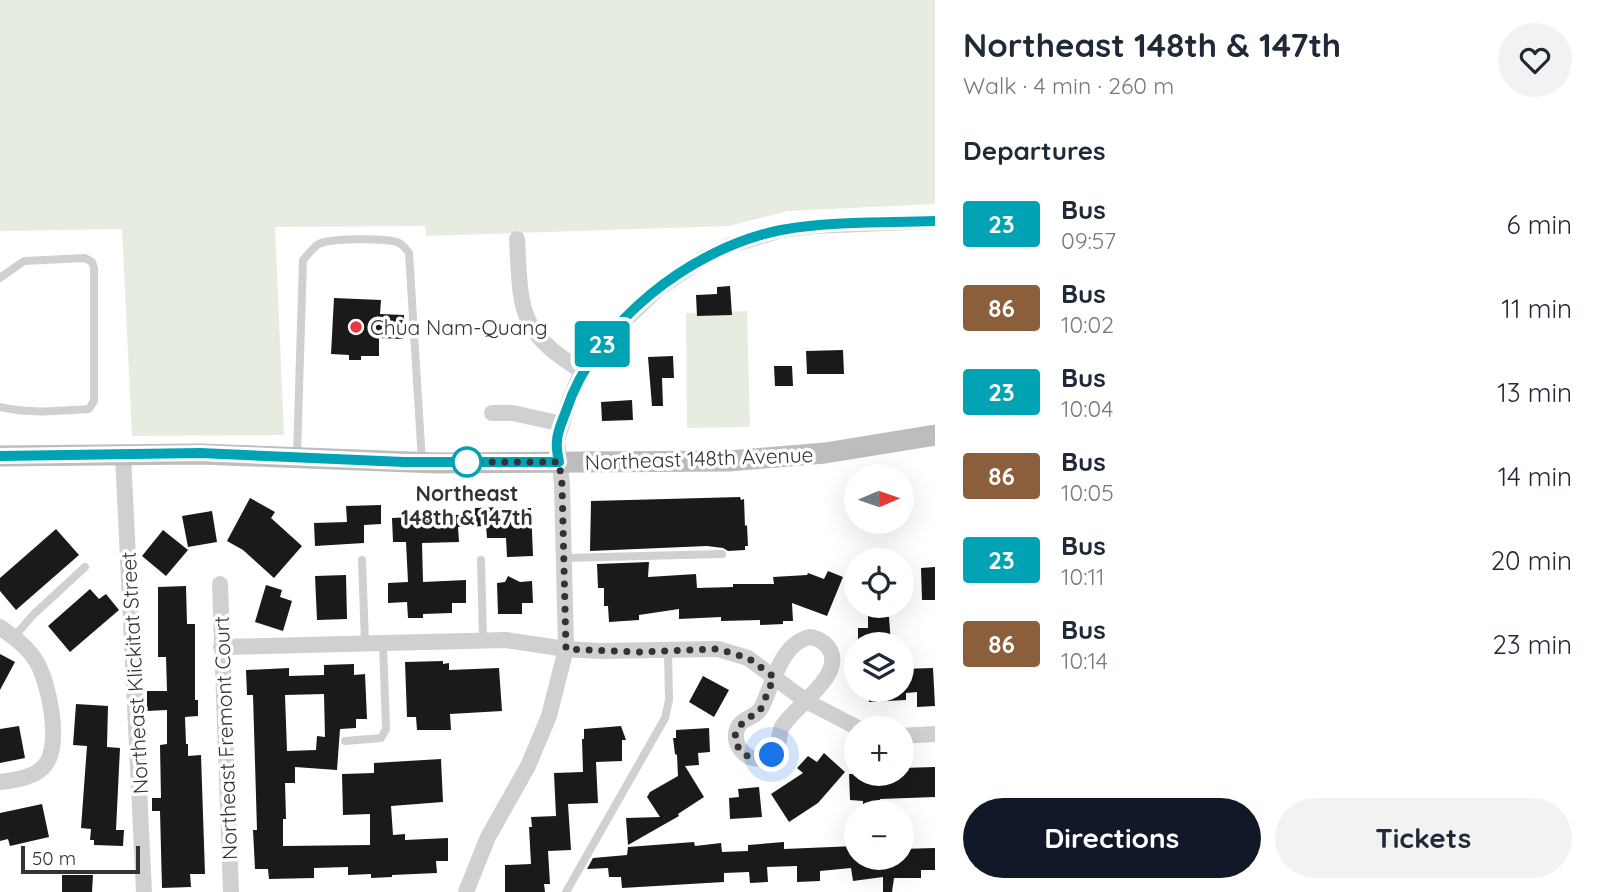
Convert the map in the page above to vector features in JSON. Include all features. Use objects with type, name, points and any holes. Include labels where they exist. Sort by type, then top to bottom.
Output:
[{"type":"main road","name":"Northeast 148th Avenue","points":[[0,456],[200,453],[422,462],[773,458],[865,448],[935,435]]},
{"type":"street","points":[[466,892],[488,838],[528,766],[544,729],[566,649],[562,484],[557,440],[582,371],[619,326],[659,288],[702,259],[729,246],[781,230],[935,221]]},
{"type":"street","points":[[517,239],[521,301],[530,327],[556,355],[582,371]]},
{"type":"street","points":[[492,413],[513,412],[562,424]]},
{"type":"street","name":"Northeast Klickitat Street","points":[[123,455],[144,892]]},
{"type":"street","name":"Northeast Fremont Court","points":[[220,584],[231,892]]},
{"type":"street","points":[[0,782],[34,774],[45,766],[52,754],[52,723],[43,677],[36,661],[7,632]]},
{"type":"street","points":[[802,638],[818,638],[826,643],[832,652],[831,668],[806,701],[781,728],[778,748],[772,755],[755,759],[744,754],[737,744],[736,733],[739,725],[744,719],[760,711],[774,677],[794,644],[802,638]]},
{"type":"street","points":[[221,647],[506,640],[566,649],[718,649],[748,658],[806,701],[844,721]]},
{"type":"street","points":[[914,735],[935,734]]},
{"type":"lane","points":[[297,456],[303,260],[318,244],[337,240],[359,240],[398,242],[409,254],[422,462]]},
{"type":"lane","points":[[0,278],[24,261],[85,258],[92,262],[94,268],[94,401],[89,409],[39,412],[14,411],[0,407]]},
{"type":"lane","points":[[564,558],[722,555]]},
{"type":"lane","points":[[362,560],[365,643]]},
{"type":"lane","points":[[481,560],[483,640]]},
{"type":"lane","points":[[7,632],[33,615],[85,567]]},
{"type":"lane","points":[[345,741],[381,738],[386,729],[383,643]]},
{"type":"lane","points":[[566,892],[665,718],[669,700],[668,650]]},
{"type":"shaded area","points":[[0,0],[935,0],[935,204],[788,211],[729,226],[426,236],[425,226],[275,227],[284,435],[132,436],[122,229],[0,231]]},
{"type":"shaded area","points":[[747,311],[750,427],[687,428],[686,313]]},
{"type":"building","points":[[730,286],[732,315],[697,316],[696,295],[717,294],[717,287]]},
{"type":"building","name":"Chùa Nam-Quang","points":[[334,298],[381,300],[380,314],[404,315],[403,339],[379,338],[379,356],[361,356],[361,360],[349,360],[349,355],[331,354]]},
{"type":"building","points":[[843,350],[844,374],[807,374],[806,351]]},
{"type":"building","points":[[673,356],[674,378],[662,378],[663,406],[652,406],[648,357]]},
{"type":"building","points":[[774,366],[792,366],[793,386],[775,386]]},
{"type":"building","points":[[632,400],[633,420],[602,421],[601,402]]},
{"type":"building","points":[[740,497],[741,500],[744,499],[745,526],[747,525],[748,546],[745,546],[745,550],[728,551],[707,546],[590,551],[591,501]]},
{"type":"building","points":[[250,498],[275,512],[271,518],[302,546],[274,578],[243,550],[227,541]]},
{"type":"building","points":[[381,505],[381,524],[364,525],[364,543],[315,546],[314,523],[347,522],[346,506]]},
{"type":"building","points":[[475,508],[531,508],[533,556],[507,557],[506,538],[487,538],[486,526],[458,527],[459,542],[422,543],[423,582],[466,580],[466,603],[452,603],[452,613],[423,614],[423,618],[408,618],[407,602],[388,603],[388,583],[408,582],[406,542],[393,542],[392,518],[475,514]]},
{"type":"building","points":[[212,511],[217,542],[188,547],[182,516]]},
{"type":"building","points":[[56,529],[79,555],[16,610],[0,591],[0,578]]},
{"type":"building","points":[[163,530],[188,550],[166,576],[142,556]]},
{"type":"building","points":[[649,562],[648,577],[696,574],[697,588],[733,587],[733,584],[774,584],[773,577],[808,573],[824,579],[828,571],[843,577],[827,616],[792,603],[793,621],[783,621],[783,624],[760,625],[760,620],[721,621],[721,617],[679,619],[679,609],[639,615],[639,620],[609,622],[608,606],[604,606],[604,588],[598,588],[597,564]]},
{"type":"building","points":[[935,567],[935,600],[922,600],[921,568]]},
{"type":"building","points":[[346,575],[347,619],[317,620],[315,576]]},
{"type":"building","points":[[508,576],[520,582],[532,581],[533,603],[522,603],[522,614],[498,614],[497,583],[505,582]]},
{"type":"building","points":[[266,585],[282,590],[280,597],[292,601],[283,631],[255,622]]},
{"type":"building","points":[[186,586],[187,624],[195,624],[195,700],[198,700],[198,716],[185,717],[186,744],[188,756],[201,755],[205,874],[190,874],[191,887],[162,888],[160,811],[152,811],[152,798],[161,798],[160,745],[167,744],[167,710],[147,711],[147,691],[167,691],[166,657],[158,657],[158,587]]},
{"type":"building","points":[[90,589],[99,599],[106,594],[119,610],[70,652],[48,626]]},
{"type":"building","points":[[868,618],[889,618],[890,632],[858,632],[858,628],[868,628]]},
{"type":"building","points":[[0,654],[15,662],[0,690]]},
{"type":"building","points":[[443,661],[443,664],[449,663],[449,670],[499,668],[502,711],[450,714],[451,730],[417,730],[416,717],[407,717],[405,662]]},
{"type":"building","points":[[354,664],[354,675],[365,674],[367,719],[356,719],[356,728],[340,729],[337,770],[295,767],[295,783],[285,783],[286,819],[283,819],[283,846],[370,845],[370,814],[343,815],[342,774],[374,773],[374,763],[441,759],[443,802],[391,806],[393,835],[405,834],[405,840],[448,838],[448,861],[436,861],[437,873],[371,878],[371,874],[348,875],[348,867],[314,868],[314,878],[269,879],[268,869],[255,869],[253,830],[257,830],[253,695],[247,695],[246,670],[289,668],[289,676],[324,675],[324,665]],"holes":[[[324,694],[325,737],[317,736],[316,750],[287,751],[285,695]]]},
{"type":"building","points":[[933,668],[935,706],[917,707],[914,669]]},
{"type":"building","points":[[703,676],[729,690],[714,717],[689,702]]},
{"type":"building","points":[[76,704],[108,706],[107,747],[120,748],[116,830],[124,830],[123,846],[94,845],[94,840],[90,840],[91,829],[81,828],[87,746],[73,745]]},
{"type":"building","points":[[19,726],[25,758],[0,763],[0,729]]},
{"type":"building","points":[[621,726],[626,740],[622,740],[622,761],[596,762],[598,803],[568,804],[571,850],[548,851],[550,884],[544,884],[545,892],[505,892],[505,865],[531,864],[531,817],[556,816],[554,773],[583,772],[584,729]]},
{"type":"building","points":[[709,728],[710,752],[698,753],[699,765],[685,766],[704,797],[678,814],[679,816],[628,845],[626,818],[660,817],[647,797],[650,792],[678,776],[673,738],[676,738],[676,730]]},
{"type":"building","points":[[824,753],[844,773],[818,803],[789,822],[771,794],[803,773],[797,768],[808,756],[817,762]]},
{"type":"building","points":[[935,767],[935,797],[850,800],[849,786],[914,786],[914,768]]},
{"type":"building","points":[[759,787],[762,817],[730,819],[729,798],[739,797],[738,789]]},
{"type":"building","points":[[42,804],[49,837],[10,846],[8,839],[0,841],[0,813]]},
{"type":"building","points":[[694,842],[695,846],[721,843],[722,852],[748,851],[748,845],[784,842],[784,849],[844,846],[844,869],[820,871],[820,881],[797,882],[797,866],[767,867],[768,882],[750,883],[749,872],[724,873],[724,882],[622,888],[621,877],[609,877],[608,868],[587,869],[593,858],[627,855],[628,847]]},
{"type":"building","points":[[935,848],[935,870],[921,870],[921,878],[894,878],[892,892],[883,892],[883,877],[853,881],[851,870],[914,870],[914,849]]},
{"type":"building","points":[[62,875],[93,875],[92,892],[62,892]]},
{"type":"bus line","name":"23","points":[[0,456],[200,453],[404,462],[559,462],[557,440],[582,371],[619,326],[677,274],[729,246],[781,230],[935,221]]},
{"type":"place","name":"Chùa Nam-Quang","points":[[356,327]]},
{"type":"place","name":"Northeast 148th & 147th","points":[[467,462]]},
{"type":"route","points":[[467,462],[559,462],[562,484],[566,649],[637,652],[718,649],[748,658],[774,677],[760,711],[744,719],[739,725],[736,733],[737,744],[744,754],[755,759],[772,755]]}]
